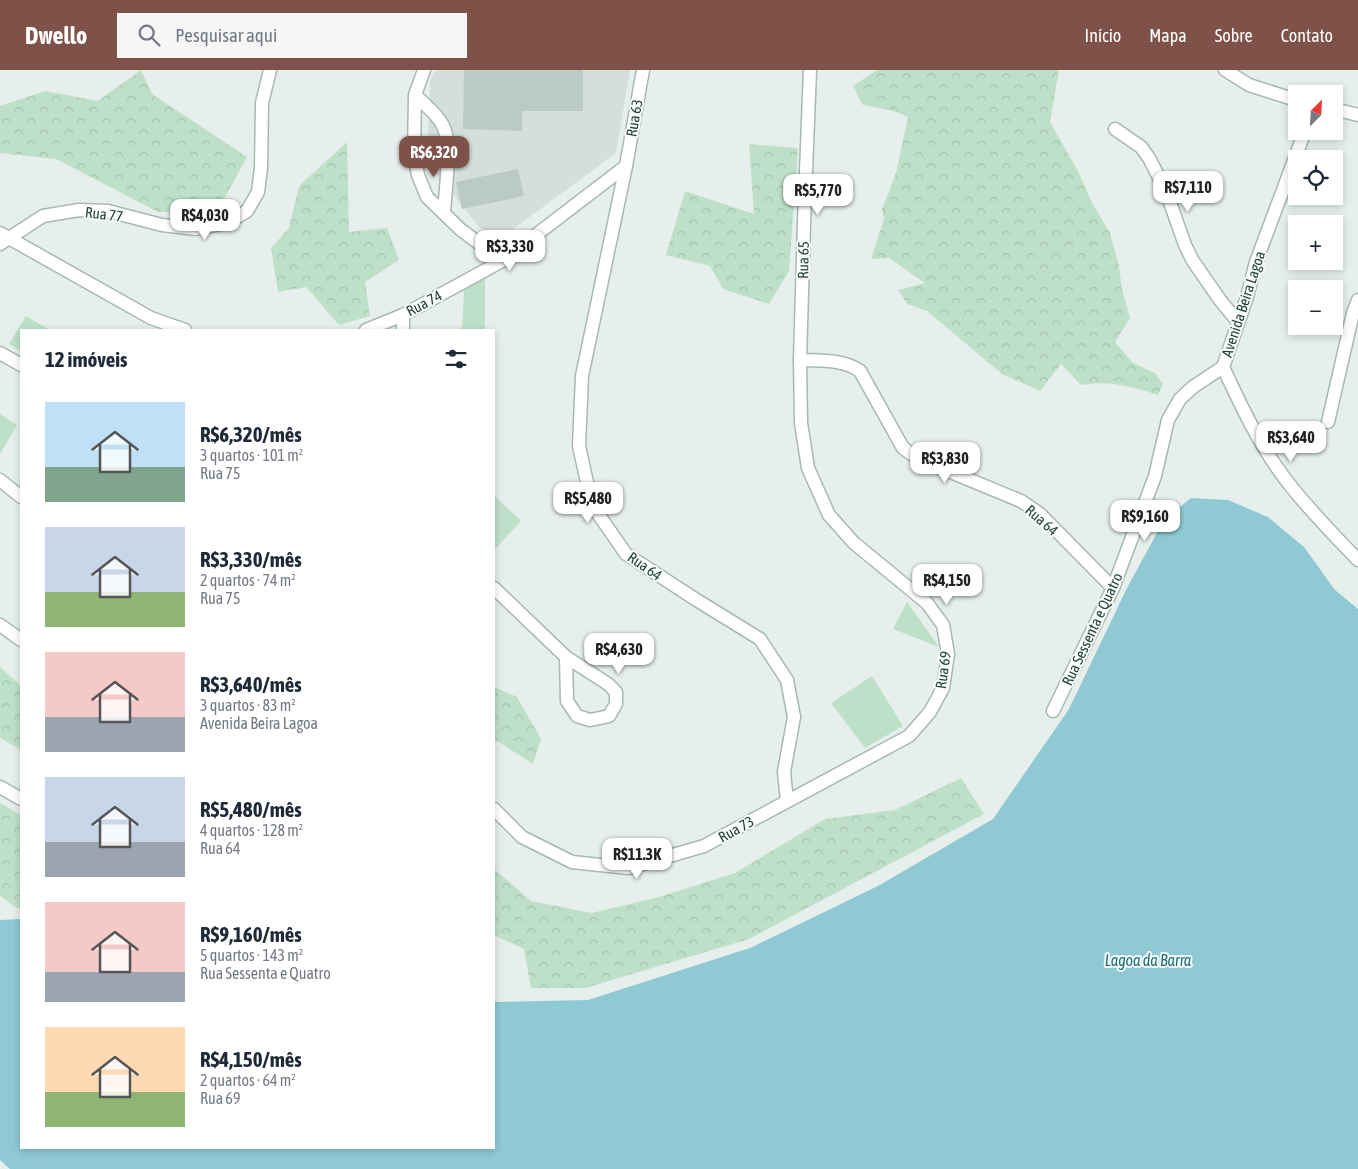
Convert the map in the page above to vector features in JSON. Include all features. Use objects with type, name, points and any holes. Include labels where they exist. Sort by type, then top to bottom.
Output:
[{"type":"street","name":"Rua 77","points":[[3,238],[43,216],[79,210],[108,211],[162,225],[195,229],[227,223],[247,211],[258,192],[261,168],[262,104],[270,70]]},
{"type":"street","points":[[424,70],[415,95],[414,154],[418,175],[427,197],[460,229],[502,261]]},
{"type":"street","name":"Rua 63","points":[[626,166],[643,70]]},
{"type":"street","name":"Rua 65","points":[[800,360],[810,70]]},
{"type":"street","points":[[1225,70],[1249,85],[1288,97]]},
{"type":"street","points":[[415,95],[442,123],[446,132],[444,213]]},
{"type":"street","points":[[1343,112],[1358,115]]},
{"type":"street","points":[[1115,129],[1141,147],[1149,158],[1166,191],[1184,245],[1192,261],[1238,322]]},
{"type":"street","name":"Avenida Beira Lagoa","points":[[1302,140],[1256,262],[1223,367],[1243,410],[1285,479],[1315,515],[1358,560]]},
{"type":"street","name":"Rua 74","points":[[368,329],[403,315],[502,261],[626,166]]},
{"type":"street","name":"Rua 64","points":[[626,166],[582,376],[579,446],[592,505],[626,554],[694,599],[760,639],[787,680],[794,717],[784,772],[787,800]]},
{"type":"street","points":[[3,238],[151,318],[182,329]]},
{"type":"street","points":[[1328,422],[1353,313],[1358,300]]},
{"type":"street","points":[[403,315],[403,329]]},
{"type":"street","points":[[0,353],[20,364]]},
{"type":"street","name":"Rua 64","points":[[800,360],[841,362],[852,365],[860,371],[903,448],[917,458],[1021,501],[1040,514],[1113,588]]},
{"type":"street","name":"Rua 69","points":[[787,800],[909,736],[930,712],[943,688],[948,654],[943,624],[927,603],[854,543],[829,515],[808,468],[801,423],[800,360]]},
{"type":"street","name":"Rua Sessenta e Quatro","points":[[1053,711],[1113,588],[1155,476],[1168,420],[1180,399],[1193,387],[1223,367]]},
{"type":"street","points":[[0,480],[20,496]]},
{"type":"street","points":[[495,589],[566,657],[608,684],[616,692],[616,704],[609,716],[590,720],[577,716],[567,701],[566,657]]},
{"type":"street","points":[[0,625],[20,639]]},
{"type":"street","points":[[0,786],[20,798]]},
{"type":"street","name":"Rua 73","points":[[495,810],[522,837],[572,862],[628,868],[704,846],[787,800]]},
{"type":"shaded area","points":[[436,70],[630,70],[616,153],[497,241],[478,226],[427,162],[430,81]]},
{"type":"green space","points":[[141,70],[152,94],[247,157],[218,210],[158,212],[56,159],[0,153],[0,106],[45,91],[98,101]]},
{"type":"green space","points":[[877,70],[1059,70],[1050,122],[1110,233],[1130,318],[1115,342],[1133,363],[1155,373],[1163,384],[1158,395],[1120,385],[1102,383],[1081,385],[1061,364],[1040,391],[1002,374],[927,311],[907,304],[898,290],[925,283],[889,258],[871,259],[884,219],[882,209],[896,173],[908,117],[894,111],[863,105],[853,86]]},
{"type":"green space","points":[[347,142],[349,232],[387,228],[399,260],[365,282],[370,316],[339,325],[306,287],[278,292],[271,248],[289,228],[299,186]]},
{"type":"green space","points":[[749,144],[798,148],[789,271],[769,304],[723,289],[710,266],[666,255],[685,191],[754,214]]},
{"type":"green space","points":[[485,278],[485,329],[462,329],[464,288]]},
{"type":"green space","points":[[26,316],[48,329],[20,329],[20,350],[9,344]]},
{"type":"green space","points":[[0,414],[17,425],[0,454]]},
{"type":"green space","points":[[495,496],[521,521],[495,549]]},
{"type":"green space","points":[[907,602],[939,647],[893,629]]},
{"type":"green space","points":[[0,667],[20,685],[20,749],[0,738]]},
{"type":"green space","points":[[872,676],[903,726],[865,748],[831,703]]},
{"type":"green space","points":[[495,687],[517,697],[541,739],[533,764],[495,741]]},
{"type":"green space","points":[[961,778],[984,814],[749,939],[585,988],[531,988],[524,949],[495,935],[495,870],[531,901],[592,913],[659,897],[735,873],[825,819],[895,810]]},
{"type":"green space","points":[[0,803],[20,814],[20,908],[17,908],[0,896]]},
{"type":"water","name":"Lagoa da Barra","points":[[1191,498],[1228,500],[1268,517],[1304,547],[1335,590],[1358,609],[1358,1169],[10,1169],[0,1160],[0,920],[20,919],[20,1149],[495,1149],[495,1002],[588,1000],[750,948],[878,886],[993,819],[1069,709],[1127,588],[1164,520]]},
{"type":"building","points":[[464,70],[583,70],[583,111],[522,111],[522,131],[463,129]]},
{"type":"building","points":[[518,169],[524,196],[462,209],[456,182]]}]
